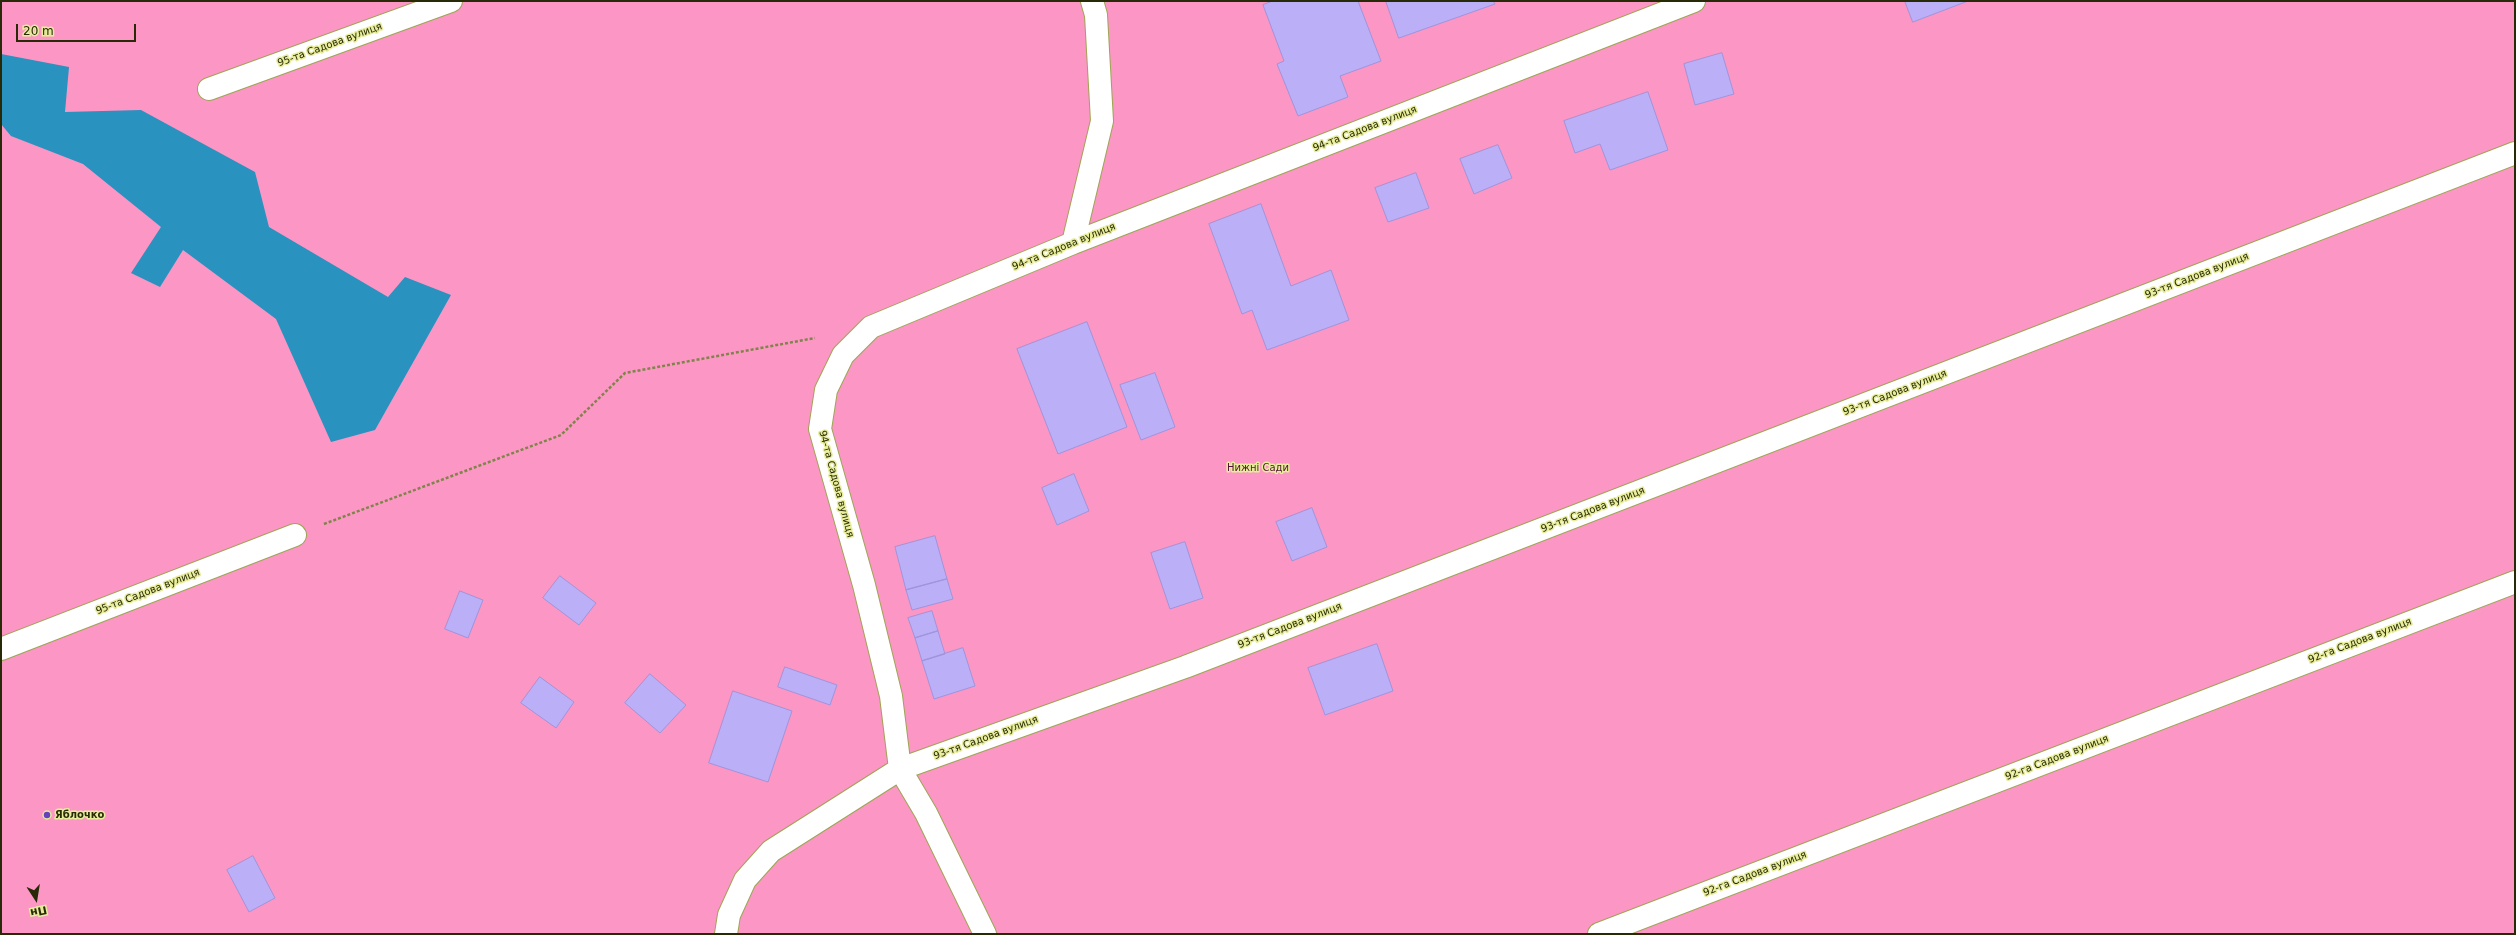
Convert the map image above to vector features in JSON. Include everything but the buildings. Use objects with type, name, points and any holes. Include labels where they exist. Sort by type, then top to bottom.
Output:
[{"type":"street","name":"95-та Садова вулиця","points":[[209,89],[451,1]]},
{"type":"street","points":[[1073,243],[1102,120],[1096,15],[1092,1]]},
{"type":"street","name":"94-та Садова вулиця","points":[[900,769],[891,696],[864,585],[820,429],[826,390],[843,355],[871,328],[1073,243],[1694,1]]},
{"type":"street","name":"93-тя Садова вулиця","points":[[726,934],[729,915],[745,880],[770,851],[900,769],[1185,667],[2515,153]]},
{"type":"street","name":"95-та Садова вулиця","points":[[1,649],[295,535]]},
{"type":"street","name":"92-га Садова вулиця","points":[[1599,934],[2515,582]]},
{"type":"street","points":[[900,769],[926,813],[985,934]]},
{"type":"path","points":[[295,535],[561,436],[626,374],[817,338]]},
{"type":"green space","name":"Нижні Сади","points":[[1,1],[2515,1],[2515,934],[1,934]]},
{"type":"water","points":[[1,54],[69,67],[65,112],[141,110],[255,172],[269,227],[388,297],[405,277],[451,295],[375,430],[331,442],[276,319],[183,250],[160,287],[131,273],[161,227],[83,164],[11,136],[1,124]]},
{"type":"place","name":"Яблочко","points":[[47,815]]}]
